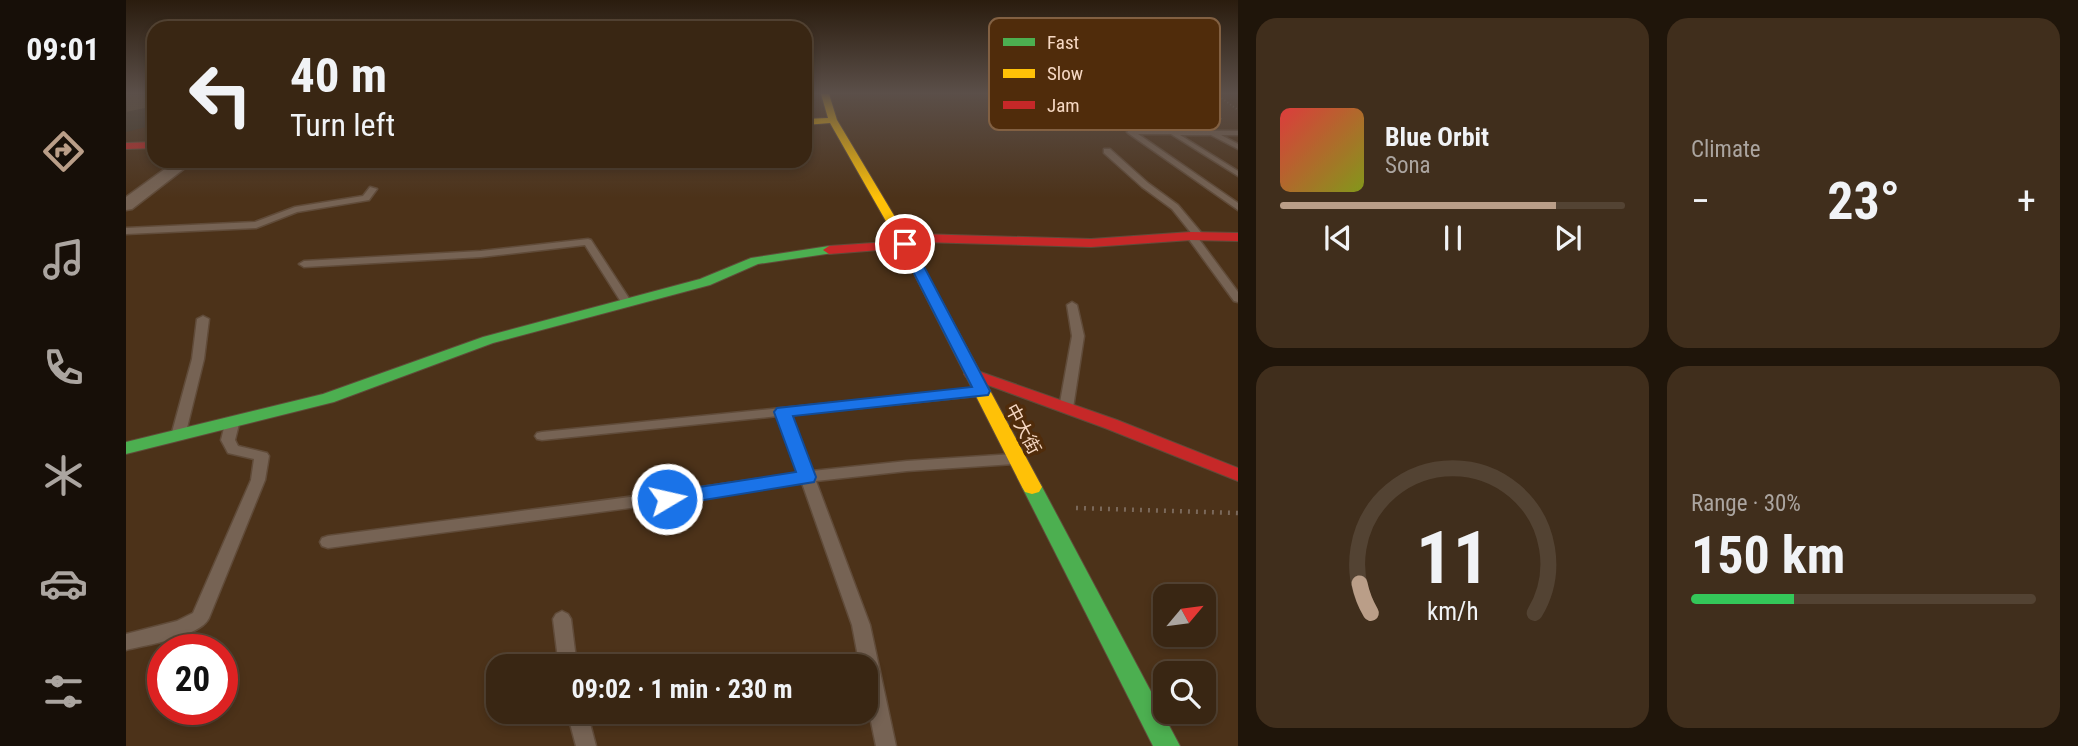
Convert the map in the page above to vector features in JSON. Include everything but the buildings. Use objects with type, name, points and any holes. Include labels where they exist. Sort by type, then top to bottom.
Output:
[{"type":"street","name":"中大街","points":[[838,129],[905,244],[1167,746]]},
{"type":"street","points":[[126,146],[147,145]]},
{"type":"street","points":[[126,205],[176,168]]},
{"type":"street","points":[[126,448],[232,424],[328,398],[488,340],[705,282],[755,261],[797,253],[905,244],[919,238],[1091,243],[1195,236],[1238,237]]},
{"type":"street","points":[[972,374],[1238,475]]},
{"type":"lane","points":[[1238,133],[1130,132],[1238,207]]},
{"type":"lane","points":[[1172,132],[1238,174]]},
{"type":"lane","points":[[1212,133],[1238,147]]},
{"type":"lane","points":[[1107,151],[1175,207],[1238,299]]},
{"type":"lane","points":[[126,232],[256,225],[295,210],[366,198],[373,189]]},
{"type":"lane","points":[[304,264],[481,254],[588,242],[627,303]]},
{"type":"lane","points":[[1066,408],[1078,336],[1072,305]]},
{"type":"lane","points":[[178,436],[198,359],[203,319]]},
{"type":"lane","points":[[541,436],[982,391]]},
{"type":"lane","points":[[783,412],[861,625],[887,746]]},
{"type":"lane","points":[[126,642],[181,628],[200,618],[258,480],[262,456],[233,450],[228,440],[232,424]]},
{"type":"lane","points":[[328,542],[524,515],[667,499],[807,477],[1017,458]]},
{"type":"lane","points":[[562,620],[566,654]]},
{"type":"lane","points":[[580,724],[586,746]]},
{"type":"path","points":[[1208,130],[1212,133]]},
{"type":"path","points":[[1068,508],[1238,513]]},
{"type":"traffic: fast","points":[[126,448],[328,398],[488,340],[705,282],[755,261],[829,250]]},
{"type":"traffic: fast","points":[[1032,487],[1167,746]]},
{"type":"traffic: slow","points":[[838,129],[905,244],[1032,487]]},
{"type":"traffic: jam","points":[[126,146],[147,145]]},
{"type":"traffic: jam","points":[[829,250],[905,244],[919,238],[1091,243],[1191,236],[1238,237]]},
{"type":"traffic: jam","points":[[972,374],[1111,424],[1238,475]]},
{"type":"route","points":[[667,499],[807,477],[783,412],[982,391],[905,244]]}]
